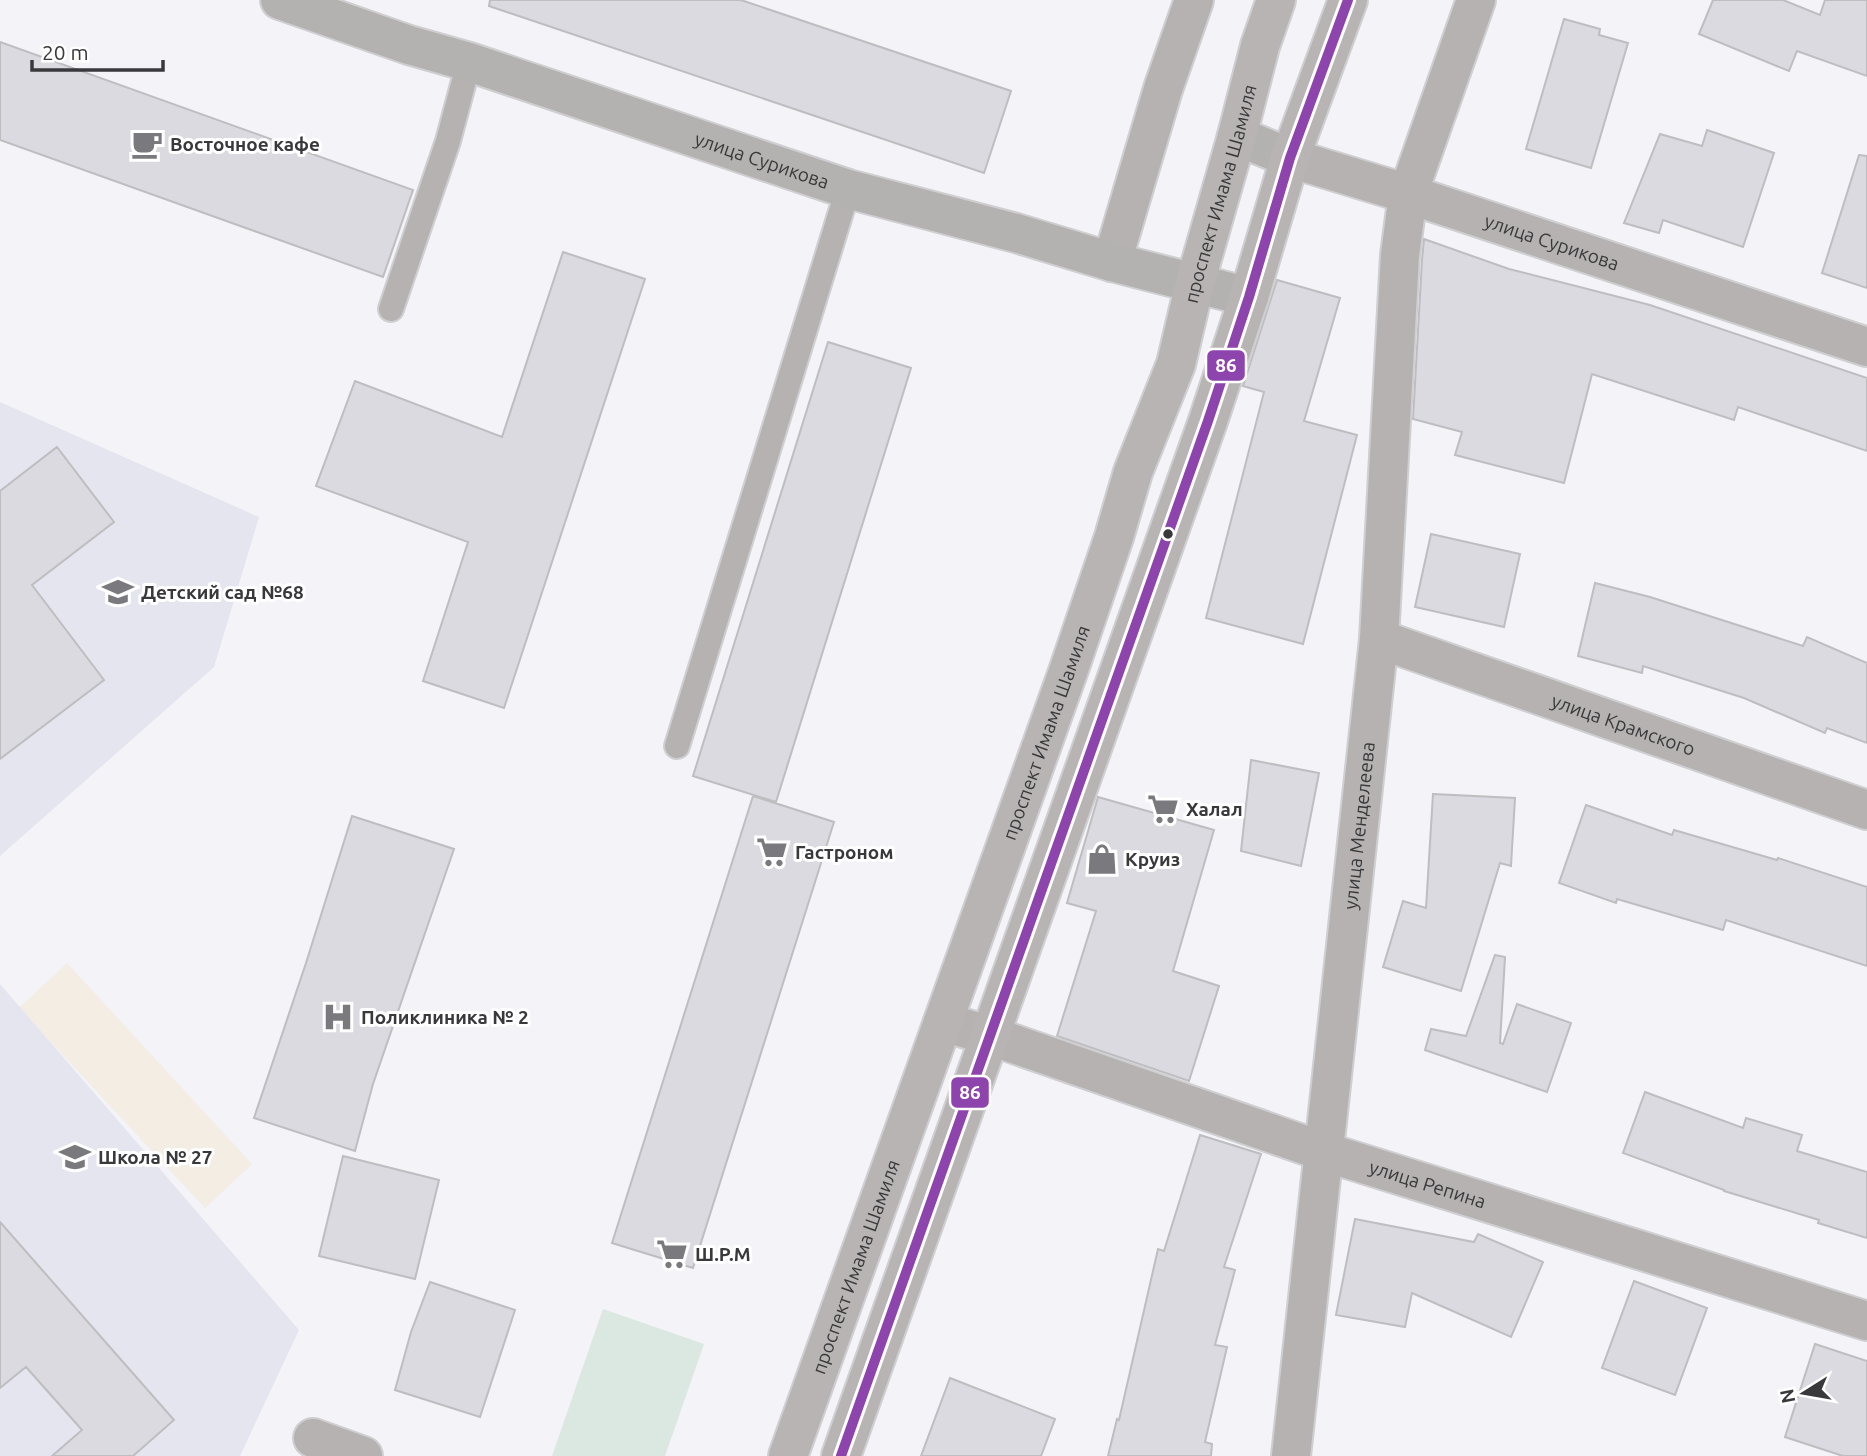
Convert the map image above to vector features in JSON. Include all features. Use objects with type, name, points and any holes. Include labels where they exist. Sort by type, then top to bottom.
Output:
[{"type":"main road","name":"улица Сурикова","points":[[280,0],[848,189],[1249,297]]},
{"type":"main road","name":"проспект Имама Шамиля","points":[[788,1456],[1069,669],[1133,472],[1176,364],[1195,283],[1260,46],[1276,0]]},
{"type":"main road","points":[[841,1456],[1208,421],[1249,297],[1290,158],[1348,0]]},
{"type":"main road","name":"улица Сурикова","points":[[1237,136],[1290,158]]},
{"type":"street","points":[[1112,262],[1163,89],[1194,0]]},
{"type":"street","name":"улица Менделеева","points":[[1291,1456],[1379,639],[1400,255],[1408,194],[1476,0]]},
{"type":"street","name":"улица Сурикова","points":[[1290,158],[1408,194],[1867,347]]},
{"type":"street","name":"улица Крамского","points":[[1379,639],[1867,810]]},
{"type":"street","name":"улица Репина","points":[[943,1022],[992,1036],[1325,1152],[1867,1321]]},
{"type":"street","points":[[313,1438],[363,1456]]},
{"type":"lane","points":[[391,309],[448,141],[469,62]]},
{"type":"lane","points":[[677,746],[848,189]]},
{"type":"shaded area","name":"Детский сад №68","points":[[0,402],[259,517],[214,667],[0,856]]},
{"type":"shaded area","points":[[67,963],[252,1164],[205,1208],[19,1008]]},
{"type":"shaded area","name":"Школа № 27","points":[[0,984],[299,1330],[240,1456],[0,1456]]},
{"type":"shaded area","points":[[603,1309],[704,1344],[665,1456],[552,1456]]},
{"type":"building","points":[[490,0],[741,0],[1011,91],[984,173],[489,6]]},
{"type":"building","points":[[1713,0],[1783,0],[1820,15],[1825,0],[1867,0],[1867,76],[1797,51],[1789,71],[1699,34]]},
{"type":"building","points":[[1564,19],[1600,29],[1599,35],[1628,43],[1591,168],[1526,149]]},
{"type":"building","points":[[0,42],[413,190],[383,277],[0,140]]},
{"type":"building","points":[[1707,130],[1774,153],[1743,247],[1663,220],[1659,233],[1624,223],[1660,134],[1702,146]]},
{"type":"building","points":[[1859,155],[1867,156],[1867,288],[1822,273]]},
{"type":"building","points":[[1424,239],[1509,269],[1650,305],[1867,378],[1867,451],[1738,407],[1734,420],[1592,374],[1564,483],[1455,455],[1462,432],[1413,419]]},
{"type":"building","points":[[563,252],[645,279],[504,708],[423,681],[468,542],[316,486],[355,381],[502,437]]},
{"type":"building","points":[[1277,280],[1340,298],[1304,421],[1357,435],[1303,644],[1206,618],[1264,392],[1243,386]]},
{"type":"building","points":[[828,342],[911,368],[776,802],[693,776]]},
{"type":"building","points":[[57,447],[114,522],[32,585],[104,680],[0,759],[0,491]]},
{"type":"building","points":[[1431,534],[1520,554],[1504,627],[1415,607]]},
{"type":"building","points":[[1595,583],[1650,597],[1803,646],[1807,637],[1867,663],[1867,743],[1827,728],[1825,733],[1744,698],[1643,666],[1642,673],[1578,656]]},
{"type":"building","points":[[1251,760],[1319,773],[1301,866],[1241,851]]},
{"type":"building","points":[[1433,794],[1515,798],[1511,866],[1500,863],[1461,991],[1383,967],[1403,901],[1426,908]]},
{"type":"building","points":[[753,796],[834,822],[693,1268],[612,1243]]},
{"type":"building","points":[[1098,797],[1214,830],[1173,971],[1219,986],[1189,1081],[1057,1036],[1096,911],[1067,903]]},
{"type":"building","points":[[1586,805],[1672,835],[1674,830],[1777,860],[1778,858],[1867,887],[1867,966],[1726,920],[1723,930],[1617,899],[1616,903],[1559,883]]},
{"type":"building","points":[[352,816],[454,849],[373,1084],[355,1151],[254,1118]]},
{"type":"building","points":[[1495,955],[1505,957],[1500,1043],[1503,1044],[1517,1004],[1571,1023],[1547,1092],[1425,1050],[1431,1029],[1466,1036]]},
{"type":"building","points":[[1645,1092],[1743,1128],[1746,1118],[1802,1135],[1797,1151],[1867,1172],[1867,1238],[1818,1223],[1819,1220],[1724,1191],[1623,1153]]},
{"type":"building","points":[[1200,1135],[1261,1154],[1224,1267],[1235,1270],[1215,1345],[1227,1347],[1205,1442],[1212,1444],[1211,1456],[1108,1456],[1117,1419],[1119,1420],[1158,1249],[1164,1251]]},
{"type":"building","points":[[343,1156],[439,1180],[415,1279],[319,1256]]},
{"type":"building","points":[[1355,1219],[1474,1242],[1478,1234],[1543,1262],[1511,1337],[1412,1293],[1405,1327],[1336,1315]]},
{"type":"building","points":[[0,1222],[174,1420],[133,1456],[52,1456],[82,1430],[26,1367],[0,1388]]},
{"type":"building","points":[[1634,1281],[1707,1308],[1675,1395],[1602,1368]]},
{"type":"building","points":[[430,1282],[515,1310],[480,1417],[395,1390],[411,1332]]},
{"type":"building","points":[[1815,1344],[1867,1361],[1867,1456],[1843,1456],[1785,1437]]},
{"type":"building","points":[[950,1378],[1055,1419],[1041,1456],[921,1456]]},
{"type":"transit line","name":"86","points":[[841,1456],[1208,421],[1249,297],[1290,158],[1348,0]]},
{"type":"place","name":"Восточное кафе","points":[[147,144]]},
{"type":"place","name":"Детский сад №68","points":[[118,592]]},
{"type":"place","name":"Халал","points":[[1163,809]]},
{"type":"place","name":"Гастроном","points":[[772,852]]},
{"type":"place","name":"Круиз","points":[[1102,859]]},
{"type":"place","name":"Поликлиника № 2","points":[[338,1017]]},
{"type":"place","name":"Школа № 27","points":[[75,1157]]},
{"type":"place","name":"Ш.Р.М","points":[[672,1254]]}]
